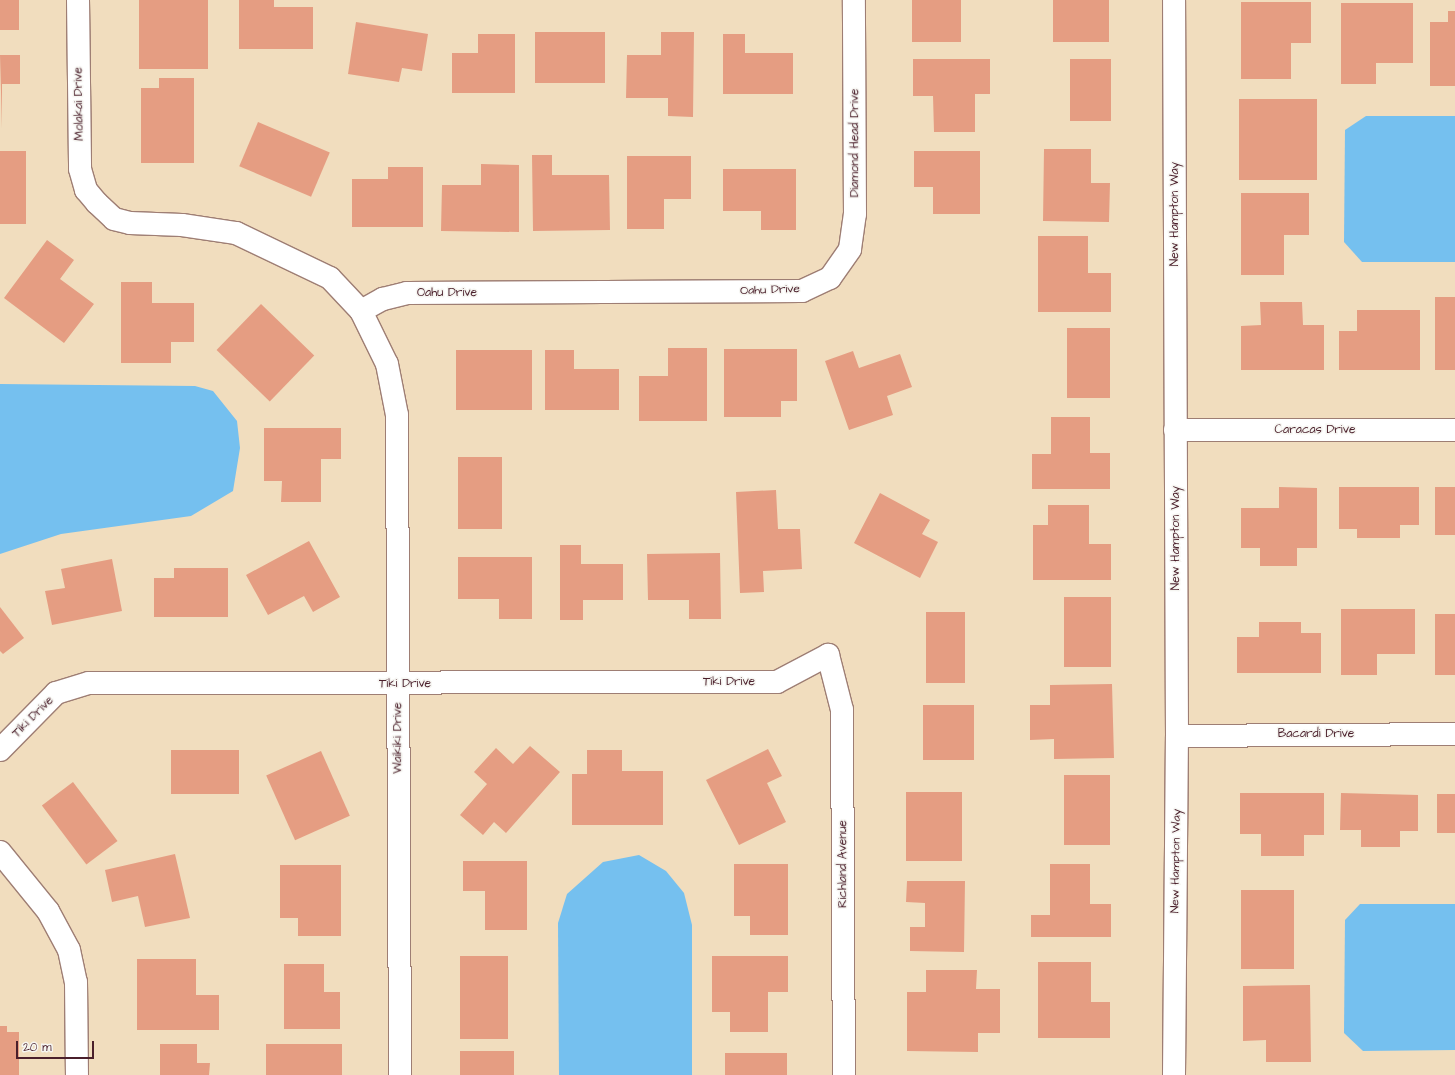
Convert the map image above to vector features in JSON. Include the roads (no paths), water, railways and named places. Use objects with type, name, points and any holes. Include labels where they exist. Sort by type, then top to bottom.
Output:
[{"type":"street","name":"Molakai Drive","points":[[78,0],[80,169],[86,190],[97,203],[114,219],[130,223],[182,225],[236,233],[330,278],[361,311]]},
{"type":"street","name":"Diamond Head Drive","points":[[830,278],[850,249],[855,214],[854,0]]},
{"type":"street","name":"New Hampton Way","points":[[1174,0],[1177,736],[1174,1075]]},
{"type":"street","name":"Oahu Drive","points":[[361,311],[383,299],[407,293],[802,291],[830,278]]},
{"type":"street","name":"Waikiki Drive","points":[[361,311],[387,364],[397,415],[400,1075]]},
{"type":"street","name":"Caracas Drive","points":[[1175,430],[1455,430]]},
{"type":"street","name":"Tiki Drive","points":[[0,750],[56,694],[89,683],[398,684],[777,682],[828,655]]},
{"type":"street","name":"Richland Avenue","points":[[828,655],[842,710],[844,1075]]},
{"type":"street","name":"Bacardi Drive","points":[[1177,736],[1455,734]]},
{"type":"street","points":[[0,852],[48,911],[69,950],[76,982],[77,1075]]},
{"type":"water","points":[[1366,116],[1455,116],[1455,262],[1362,262],[1344,242],[1345,130]]},
{"type":"water","points":[[0,384],[195,386],[213,391],[237,421],[240,448],[233,491],[191,516],[61,534],[0,554]]},
{"type":"water","points":[[639,855],[666,871],[684,893],[692,925],[692,1075],[559,1075],[558,923],[567,894],[603,862]]},
{"type":"water","points":[[1360,904],[1455,904],[1455,1050],[1363,1051],[1344,1033],[1345,920]]}]
